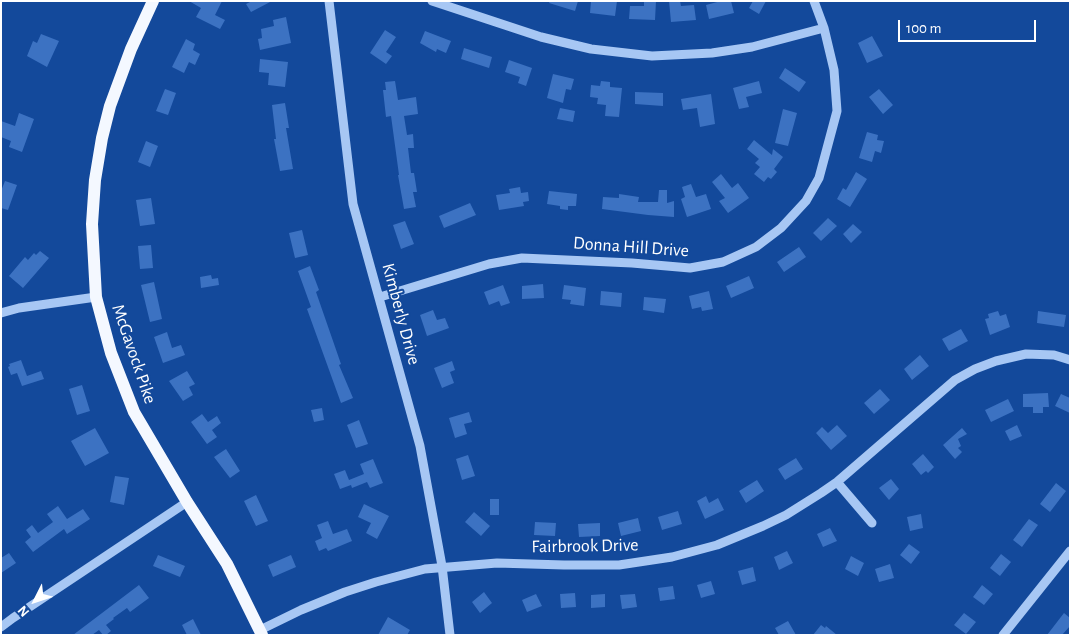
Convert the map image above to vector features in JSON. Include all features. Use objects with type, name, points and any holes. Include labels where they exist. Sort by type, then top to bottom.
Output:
[{"type":"main road","name":"McGavock Pike","points":[[153,1],[131,49],[110,106],[102,138],[95,180],[92,224],[96,297],[111,353],[134,412],[187,502],[227,564],[261,632]]},
{"type":"street","points":[[432,1],[541,37],[590,49],[652,56],[710,53],[752,47],[824,28]]},
{"type":"street","name":"Donna Hill Drive","points":[[380,297],[489,264],[522,258],[632,262],[690,268],[723,262],[756,246],[780,228],[806,201],[819,178],[837,111],[834,70],[824,28],[814,1]]},
{"type":"street","name":"Kimberly Drive","points":[[332,2],[354,204],[420,446],[442,566],[450,635]]},
{"type":"street","points":[[1,313],[18,308],[96,297]]},
{"type":"street","name":"Fairbrook Drive","points":[[261,632],[301,610],[368,584],[425,569],[442,566],[497,563],[619,565],[672,557],[717,545],[786,515],[837,482],[955,380],[996,361],[1026,354],[1054,355],[1070,360]]},
{"type":"street","points":[[837,482],[872,523]]},
{"type":"street","points":[[1,627],[187,502]]},
{"type":"street","points":[[1003,635],[1070,551]]},
{"type":"building","points":[[189,1],[222,1],[215,15],[225,20],[220,29],[196,17],[201,8]]},
{"type":"building","points":[[252,1],[272,1],[251,12],[246,4]]},
{"type":"building","points":[[550,1],[578,1],[575,11],[549,3]]},
{"type":"building","points":[[591,1],[617,1],[615,16],[590,13]]},
{"type":"building","points":[[644,1],[656,1],[655,20],[629,19],[630,6],[644,6]]},
{"type":"building","points":[[669,1],[680,1],[681,6],[694,5],[696,20],[671,22]]},
{"type":"building","points":[[721,1],[731,1],[734,13],[709,19],[706,5]]},
{"type":"building","points":[[753,1],[766,1],[759,14],[749,8]]},
{"type":"building","points":[[286,17],[291,43],[260,50],[258,39],[262,38],[261,29],[274,26],[273,20]]},
{"type":"building","points":[[385,30],[396,37],[386,52],[392,56],[386,64],[370,53]]},
{"type":"building","points":[[425,31],[451,41],[446,53],[437,49],[436,52],[420,43]]},
{"type":"building","points":[[41,34],[59,41],[47,67],[27,56],[33,41],[37,43]]},
{"type":"building","points":[[872,36],[883,56],[867,63],[858,43]]},
{"type":"building","points":[[186,39],[195,44],[193,50],[200,54],[195,65],[189,62],[184,73],[172,67]]},
{"type":"building","points":[[464,48],[492,57],[489,68],[461,59]]},
{"type":"building","points":[[260,59],[288,62],[285,87],[268,85],[269,73],[259,72]]},
{"type":"building","points":[[509,60],[532,68],[526,86],[518,83],[520,77],[505,72]]},
{"type":"building","points":[[785,68],[806,82],[799,92],[779,78]]},
{"type":"building","points":[[553,74],[574,79],[571,90],[566,89],[563,103],[547,98]]},
{"type":"building","points":[[395,81],[398,100],[416,97],[418,114],[404,116],[407,135],[413,134],[414,148],[408,148],[411,173],[414,173],[417,192],[413,192],[416,207],[404,209],[391,116],[386,117],[383,90],[386,90],[385,82]]},
{"type":"building","points":[[601,81],[610,82],[610,87],[622,88],[619,117],[605,116],[606,105],[597,104],[598,98],[590,97],[591,85],[600,86]]},
{"type":"building","points":[[759,81],[762,93],[746,97],[749,107],[739,109],[733,88]]},
{"type":"building","points":[[165,89],[176,93],[168,115],[156,111]]},
{"type":"building","points":[[879,89],[893,105],[883,114],[869,97]]},
{"type":"building","points":[[635,92],[663,93],[663,106],[635,104]]},
{"type":"building","points":[[711,94],[715,124],[700,127],[697,108],[683,110],[681,99]]},
{"type":"building","points":[[285,103],[289,128],[286,128],[293,169],[280,171],[274,139],[276,139],[272,105]]},
{"type":"building","points":[[560,108],[575,111],[573,122],[557,119]]},
{"type":"building","points":[[783,109],[797,113],[788,146],[775,143]]},
{"type":"building","points":[[19,113],[34,119],[22,152],[9,147],[11,141],[1,137],[1,121],[15,126]]},
{"type":"building","points":[[867,132],[878,135],[877,140],[884,141],[881,153],[875,151],[872,162],[859,158]]},
{"type":"building","points":[[754,140],[772,155],[773,149],[783,157],[774,169],[777,172],[771,179],[768,177],[764,182],[754,174],[760,167],[755,163],[759,159],[747,149]]},
{"type":"building","points":[[146,141],[158,146],[150,167],[138,162]]},
{"type":"building","points":[[856,172],[867,179],[850,207],[837,199],[843,188],[846,190]]},
{"type":"building","points":[[721,174],[732,188],[738,183],[749,198],[728,213],[719,201],[725,198],[712,182]]},
{"type":"building","points":[[5,181],[17,185],[8,210],[1,208],[1,191]]},
{"type":"building","points":[[691,184],[696,197],[706,194],[711,209],[687,217],[681,199],[685,197],[682,187]]},
{"type":"building","points":[[520,187],[521,193],[528,192],[529,201],[523,202],[524,206],[499,210],[496,195],[510,193],[509,189]]},
{"type":"building","points":[[659,190],[667,190],[667,203],[674,201],[674,217],[602,209],[603,197],[619,198],[619,194],[639,197],[638,202],[658,202]]},
{"type":"building","points":[[549,191],[577,194],[576,206],[568,206],[568,210],[560,209],[560,206],[547,204]]},
{"type":"building","points":[[151,198],[155,224],[140,226],[136,200]]},
{"type":"building","points":[[470,203],[476,215],[444,228],[439,216]]},
{"type":"building","points":[[828,218],[837,226],[821,241],[813,233]]},
{"type":"building","points":[[405,221],[414,244],[401,249],[393,225]]},
{"type":"building","points":[[853,224],[862,232],[851,243],[843,234]]},
{"type":"building","points":[[302,230],[308,255],[295,258],[289,233]]},
{"type":"building","points":[[151,245],[153,268],[140,269],[138,246]]},
{"type":"building","points":[[799,247],[806,257],[784,272],[777,262]]},
{"type":"building","points":[[40,251],[49,258],[23,288],[9,276],[25,257],[28,260],[34,253],[36,255]]},
{"type":"building","points":[[310,266],[319,290],[316,292],[341,364],[339,365],[353,398],[341,403],[307,309],[311,307],[298,271]]},
{"type":"building","points":[[211,275],[212,279],[218,278],[219,285],[201,288],[200,277]]},
{"type":"building","points":[[749,276],[754,288],[731,298],[726,286]]},
{"type":"building","points":[[154,282],[162,319],[150,322],[141,285]]},
{"type":"building","points":[[543,284],[544,298],[522,299],[522,286]]},
{"type":"building","points":[[503,285],[510,303],[501,306],[499,301],[489,305],[484,292]]},
{"type":"building","points":[[564,285],[586,288],[584,306],[570,304],[571,300],[562,299]]},
{"type":"building","points":[[601,291],[622,293],[621,307],[600,305]]},
{"type":"building","points":[[709,291],[713,309],[702,311],[701,307],[692,309],[689,296]]},
{"type":"building","points":[[644,297],[666,299],[664,313],[643,310]]},
{"type":"building","points":[[433,310],[437,320],[445,318],[449,328],[427,336],[420,315]]},
{"type":"building","points":[[998,311],[1000,316],[1006,314],[1010,327],[990,335],[985,319],[989,318],[988,314]]},
{"type":"building","points":[[1038,311],[1066,315],[1064,327],[1037,323]]},
{"type":"building","points":[[961,329],[968,341],[949,351],[942,339]]},
{"type":"building","points":[[167,332],[172,348],[181,345],[185,355],[163,363],[154,337]]},
{"type":"building","points":[[920,355],[929,366],[912,380],[904,369]]},
{"type":"building","points":[[21,360],[27,376],[41,371],[44,379],[22,386],[17,373],[11,375],[8,367],[10,366],[9,364]]},
{"type":"building","points":[[452,361],[455,370],[450,372],[454,383],[442,388],[434,368]]},
{"type":"building","points":[[187,371],[195,384],[189,387],[193,395],[183,401],[169,381]]},
{"type":"building","points":[[82,385],[90,411],[77,415],[69,389]]},
{"type":"building","points":[[880,389],[890,400],[874,414],[864,403]]},
{"type":"building","points":[[1048,393],[1049,407],[1043,407],[1043,413],[1033,413],[1033,407],[1023,407],[1023,394]]},
{"type":"building","points":[[1061,394],[1070,398],[1070,413],[1055,406]]},
{"type":"building","points":[[1008,399],[1014,411],[991,422],[985,410]]},
{"type":"building","points":[[322,408],[324,420],[314,422],[311,410]]},
{"type":"building","points":[[469,412],[472,422],[464,424],[467,434],[455,438],[449,418]]},
{"type":"building","points":[[202,414],[208,422],[217,416],[221,423],[212,430],[217,437],[207,444],[191,422]]},
{"type":"building","points":[[359,420],[368,444],[356,448],[347,425]]},
{"type":"building","points":[[837,425],[847,436],[831,450],[816,433],[822,427],[828,433]]},
{"type":"building","points":[[1017,425],[1022,436],[1010,441],[1005,431]]},
{"type":"building","points":[[95,428],[109,453],[85,466],[71,441]]},
{"type":"building","points":[[962,428],[967,434],[958,439],[961,446],[958,448],[962,452],[955,459],[943,445]]},
{"type":"building","points":[[226,449],[240,471],[230,478],[214,457]]},
{"type":"building","points":[[923,454],[934,467],[928,473],[926,471],[921,475],[912,464]]},
{"type":"building","points":[[468,455],[475,476],[462,480],[456,459]]},
{"type":"building","points":[[796,458],[803,469],[785,480],[778,469]]},
{"type":"building","points":[[373,459],[383,483],[370,488],[367,482],[352,488],[351,485],[340,489],[334,474],[345,470],[349,480],[364,474],[360,464]]},
{"type":"building","points":[[115,476],[129,478],[124,505],[110,502]]},
{"type":"building","points":[[891,479],[899,489],[889,500],[879,488]]},
{"type":"building","points":[[757,480],[764,491],[746,503],[739,491]]},
{"type":"building","points":[[1056,483],[1066,491],[1050,512],[1040,504]]},
{"type":"building","points":[[256,495],[268,521],[256,526],[244,501]]},
{"type":"building","points":[[706,496],[709,503],[718,498],[724,510],[705,519],[697,501]]},
{"type":"building","points":[[490,499],[499,499],[499,515],[490,515]]},
{"type":"building","points":[[364,504],[389,516],[377,539],[366,533],[371,523],[358,517]]},
{"type":"building","points":[[58,506],[67,519],[83,509],[90,519],[67,534],[64,529],[33,552],[25,542],[31,537],[26,530],[32,525],[38,533],[53,522],[47,514]]},
{"type":"building","points":[[678,511],[682,524],[662,530],[658,517]]},
{"type":"building","points":[[474,512],[490,526],[481,536],[465,522]]},
{"type":"building","points":[[921,514],[923,528],[910,531],[907,517]]},
{"type":"building","points":[[638,518],[641,531],[621,536],[618,523]]},
{"type":"building","points":[[1029,519],[1038,525],[1022,547],[1013,540]]},
{"type":"building","points":[[328,521],[333,534],[347,529],[352,541],[328,551],[326,548],[319,551],[315,541],[322,538],[317,525]]},
{"type":"building","points":[[535,522],[556,523],[555,536],[534,535]]},
{"type":"building","points":[[600,523],[600,536],[579,537],[578,524]]},
{"type":"building","points":[[830,528],[837,541],[823,547],[817,534]]},
{"type":"building","points":[[909,544],[920,552],[911,564],[900,555]]},
{"type":"building","points":[[787,551],[793,563],[779,570],[774,557]]},
{"type":"building","points":[[9,553],[16,563],[1,573],[1,558]]},
{"type":"building","points":[[1001,554],[1011,562],[1000,576],[990,568]]},
{"type":"building","points":[[158,555],[185,566],[180,577],[153,566]]},
{"type":"building","points":[[291,555],[296,567],[273,577],[268,565]]},
{"type":"building","points":[[851,556],[864,563],[858,576],[845,569]]},
{"type":"building","points":[[890,564],[894,578],[879,582],[875,569]]},
{"type":"building","points":[[753,567],[756,581],[742,585],[738,571]]},
{"type":"building","points":[[711,581],[715,594],[701,598],[697,585]]},
{"type":"building","points":[[139,585],[149,598],[130,612],[127,608],[113,618],[106,625],[111,631],[106,635],[103,635],[99,630],[92,635],[73,635]]},
{"type":"building","points":[[982,585],[993,594],[984,605],[973,597]]},
{"type":"building","points":[[673,586],[675,599],[660,601],[658,588]]},
{"type":"building","points":[[484,592],[492,603],[480,613],[472,602]]},
{"type":"building","points":[[575,593],[576,607],[561,608],[560,594]]},
{"type":"building","points":[[536,594],[542,606],[527,612],[522,600]]},
{"type":"building","points":[[605,594],[605,607],[591,608],[591,595]]},
{"type":"building","points":[[635,594],[637,607],[622,609],[620,595]]},
{"type":"building","points":[[964,613],[976,622],[966,634],[954,625]]},
{"type":"building","points":[[1064,613],[1070,618],[1070,626],[1062,635],[1047,635]]},
{"type":"building","points":[[388,617],[410,630],[407,635],[378,635]]},
{"type":"building","points":[[193,619],[201,635],[187,635],[182,625]]},
{"type":"building","points":[[788,621],[796,635],[779,635],[775,628]]},
{"type":"building","points":[[821,625],[825,628],[826,626],[837,635],[813,635]]}]
